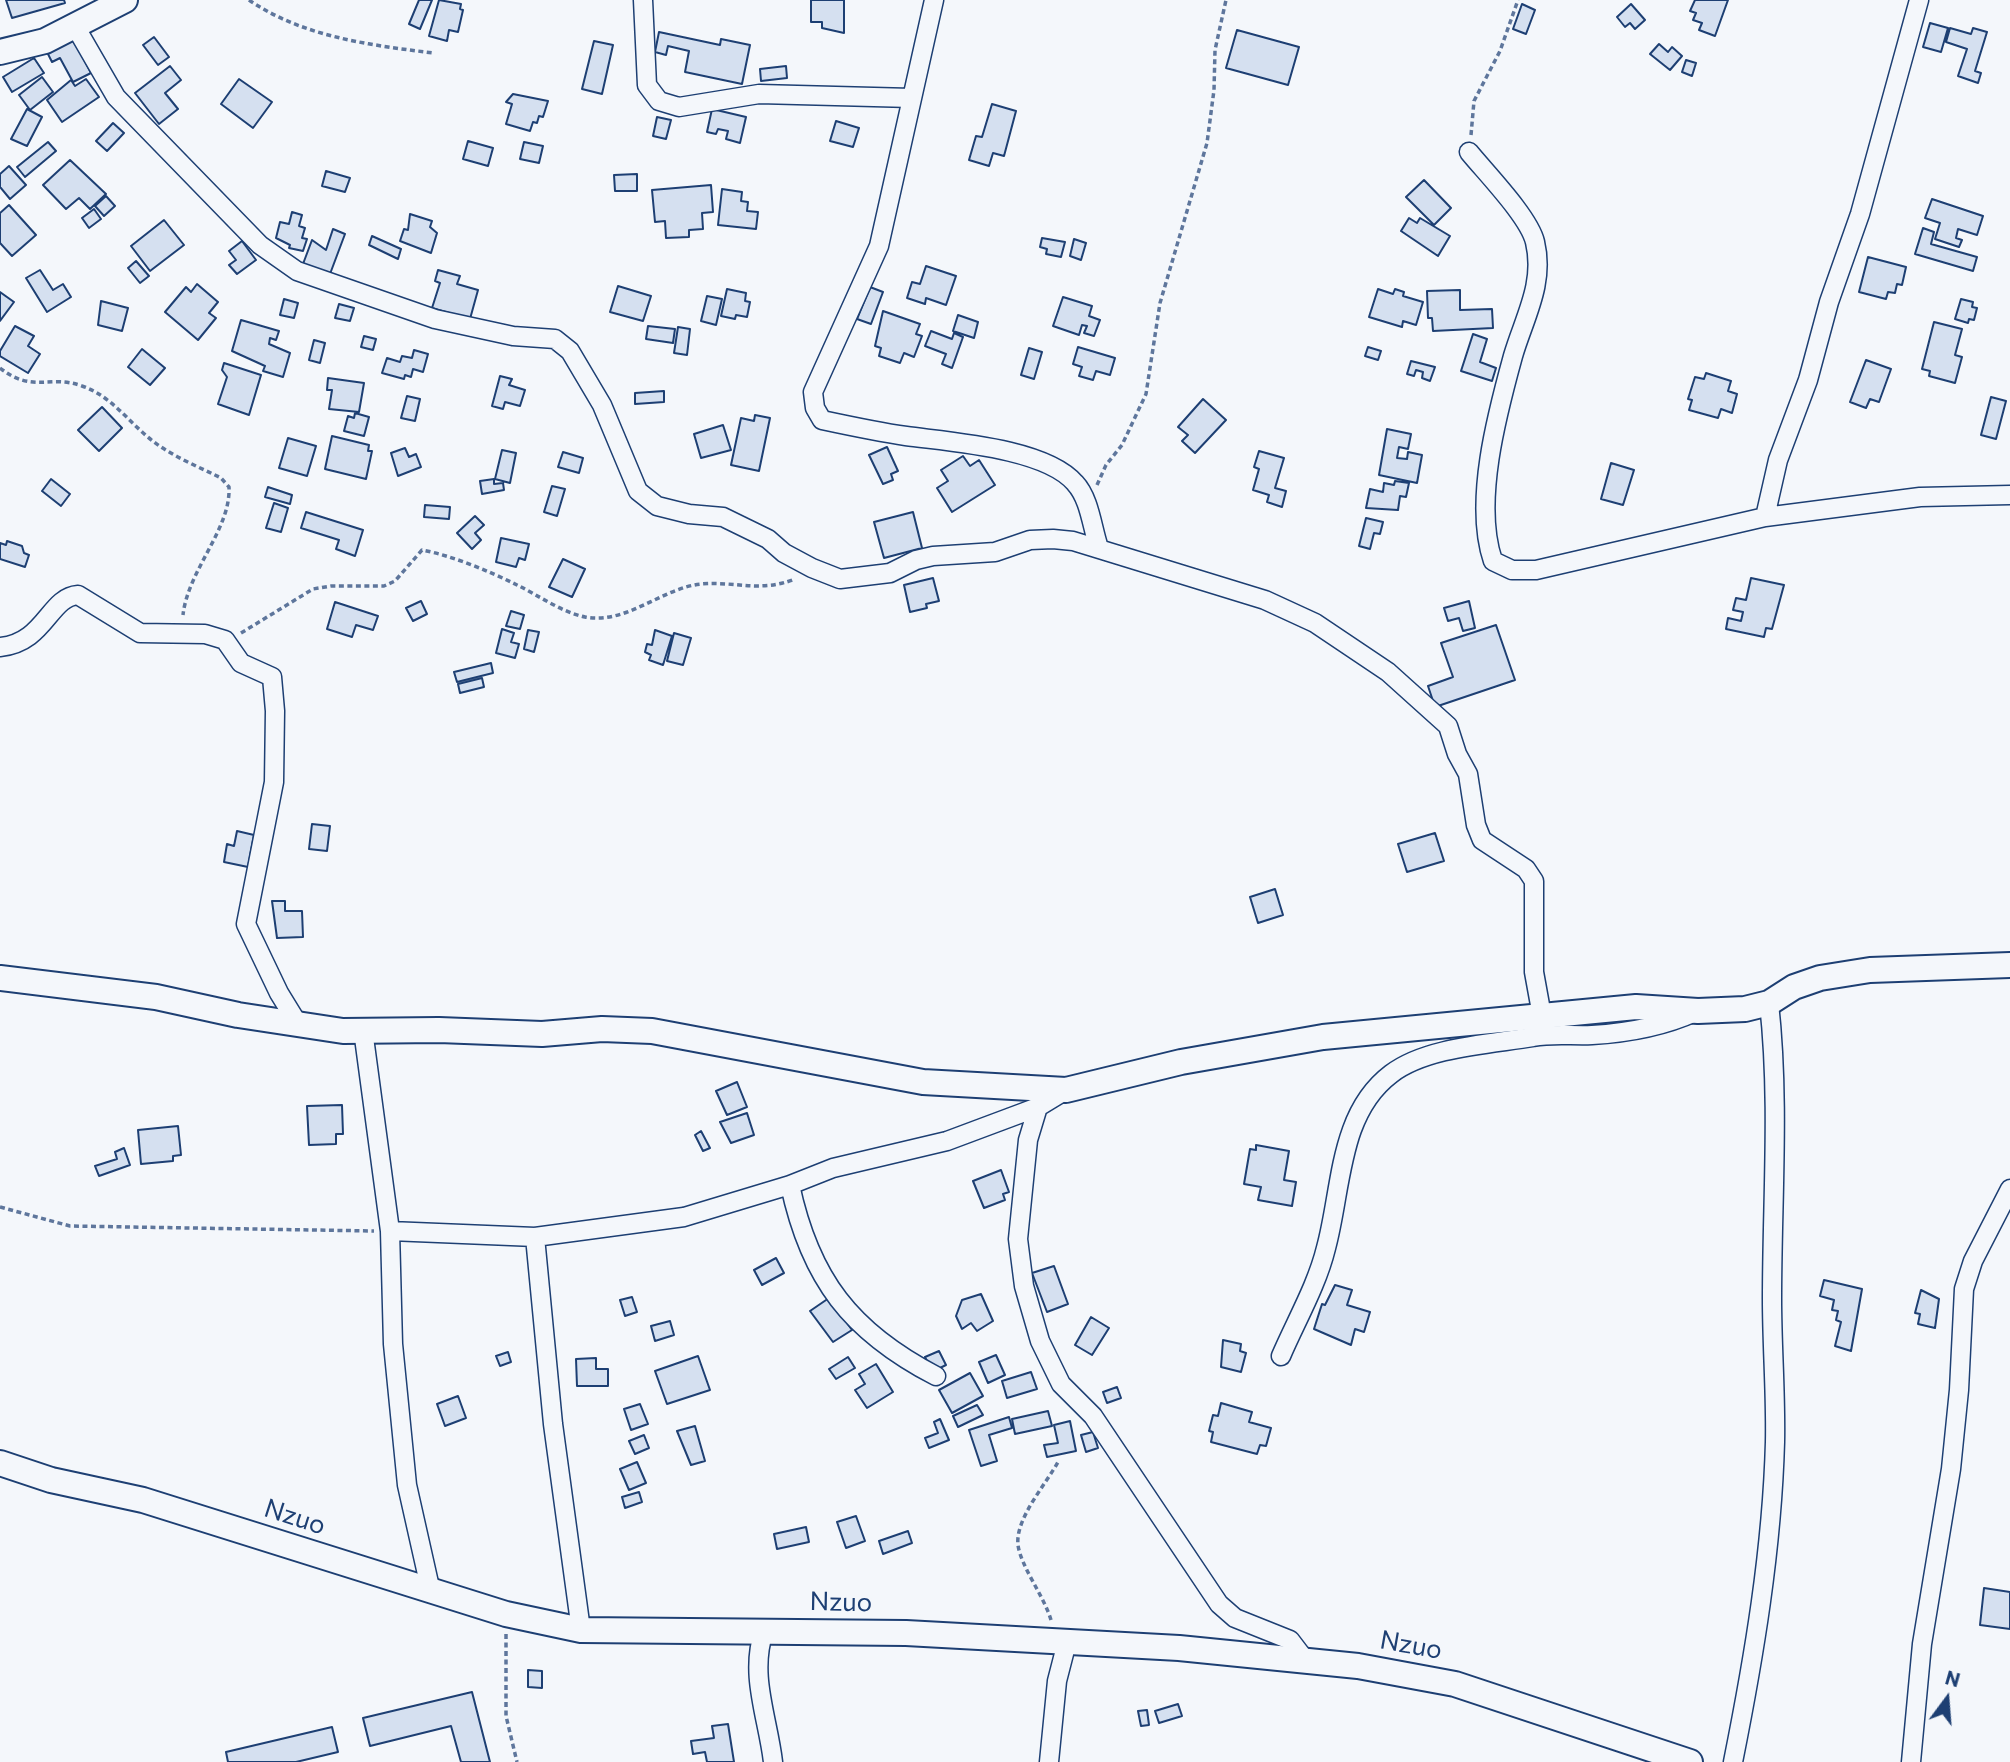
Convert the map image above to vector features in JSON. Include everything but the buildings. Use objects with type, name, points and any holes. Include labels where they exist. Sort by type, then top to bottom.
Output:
[{"type":"street","points":[[0,52],[45,41],[125,0]]},
{"type":"street","points":[[643,0],[647,85],[659,102],[679,107],[759,94],[912,98]]},
{"type":"street","points":[[934,0],[879,246],[869,274],[821,369],[813,392],[815,408],[822,420],[907,436],[970,443],[1045,463],[1075,482],[1086,500],[1099,548]]},
{"type":"street","points":[[1765,517],[1778,460],[1808,380],[1829,302],[1860,214],[1919,0]]},
{"type":"street","points":[[75,26],[116,97],[260,246],[297,271],[435,319],[513,336],[555,339],[570,351],[588,379],[638,491],[657,506],[689,514],[723,517],[768,539],[784,553],[811,568],[840,579],[863,578],[905,568],[925,558],[995,552],[1030,540],[1073,541],[1265,600],[1315,623],[1388,673],[1448,726],[1457,754],[1468,774],[1476,825],[1482,839],[1526,869],[1534,881],[1534,972],[1542,1016]]},
{"type":"street","points":[[1469,152],[1527,224],[1535,242],[1538,272],[1532,307],[1514,355],[1491,447],[1487,543],[1493,561],[1512,570],[1536,570],[1765,517],[1920,497],[2010,495]]},
{"type":"street","points":[[0,647],[29,639],[44,625],[59,604],[74,595],[84,597],[139,633],[213,635],[229,644],[241,663],[269,674],[273,681],[274,782],[246,923],[279,993],[298,1024]]},
{"type":"street","points":[[0,978],[156,997],[239,1015],[363,1030],[542,1034],[602,1029],[652,1031],[923,1082],[1066,1090],[1181,1062],[1323,1037],[1636,1007],[1698,1011],[1745,1009],[1769,1003],[1794,987],[1820,978],[1858,972],[2010,965]]},
{"type":"street","points":[[1732,1762],[1751,1672],[1764,1569],[1775,1443],[1772,1300],[1775,1062],[1769,1003]]},
{"type":"street","points":[[1281,1356],[1326,1250],[1355,1123],[1368,1096],[1392,1073],[1423,1056],[1543,1035],[1594,1035],[1648,1028],[1698,1011]]},
{"type":"street","points":[[363,1030],[390,1231],[393,1344],[407,1485],[431,1592]]},
{"type":"street","points":[[390,1231],[536,1237],[684,1217],[790,1185],[833,1168],[947,1141],[1038,1107],[1066,1090]]},
{"type":"street","points":[[1038,1107],[1028,1140],[1018,1239],[1024,1286],[1040,1341],[1062,1384],[1093,1416],[1144,1490],[1180,1550],[1192,1562],[1219,1604],[1235,1618],[1290,1640],[1306,1661]]},
{"type":"street","points":[[790,1185],[799,1226],[837,1300],[877,1340],[899,1357],[936,1376]]},
{"type":"street","points":[[1911,1762],[1922,1644],[1953,1457],[1964,1289],[1973,1261],[2010,1189]]},
{"type":"street","points":[[536,1237],[553,1424],[581,1630]]},
{"type":"street","name":"Nzuo","points":[[0,1463],[51,1480],[143,1500],[506,1614],[581,1630],[906,1633],[1179,1648],[1358,1666],[1455,1684],[1690,1762]]},
{"type":"street","points":[[764,1631],[759,1647],[758,1665],[762,1713],[774,1762]]},
{"type":"street","points":[[1049,1762],[1062,1642]]},
{"type":"path","points":[[249,0],[302,28],[372,45],[433,53]]},
{"type":"path","points":[[1086,500],[1106,465],[1122,444],[1148,387],[1148,363],[1160,303],[1207,143],[1214,90],[1215,50],[1226,0]]},
{"type":"path","points":[[1469,152],[1474,102],[1500,51],[1518,0]]},
{"type":"path","points":[[0,368],[22,381],[74,384],[105,397],[154,442],[221,478],[229,487],[225,514],[190,586],[181,634]]},
{"type":"path","points":[[229,644],[251,625],[313,589],[331,586],[384,586],[395,581],[422,550],[514,583],[585,617],[612,615],[638,608],[688,586],[719,584],[761,588],[783,584],[811,568]]},
{"type":"path","points":[[0,1207],[70,1226],[390,1231]]},
{"type":"path","points":[[1058,1462],[1023,1519],[1018,1545],[1062,1642]]},
{"type":"path","points":[[506,1614],[506,1717],[517,1762]]}]
